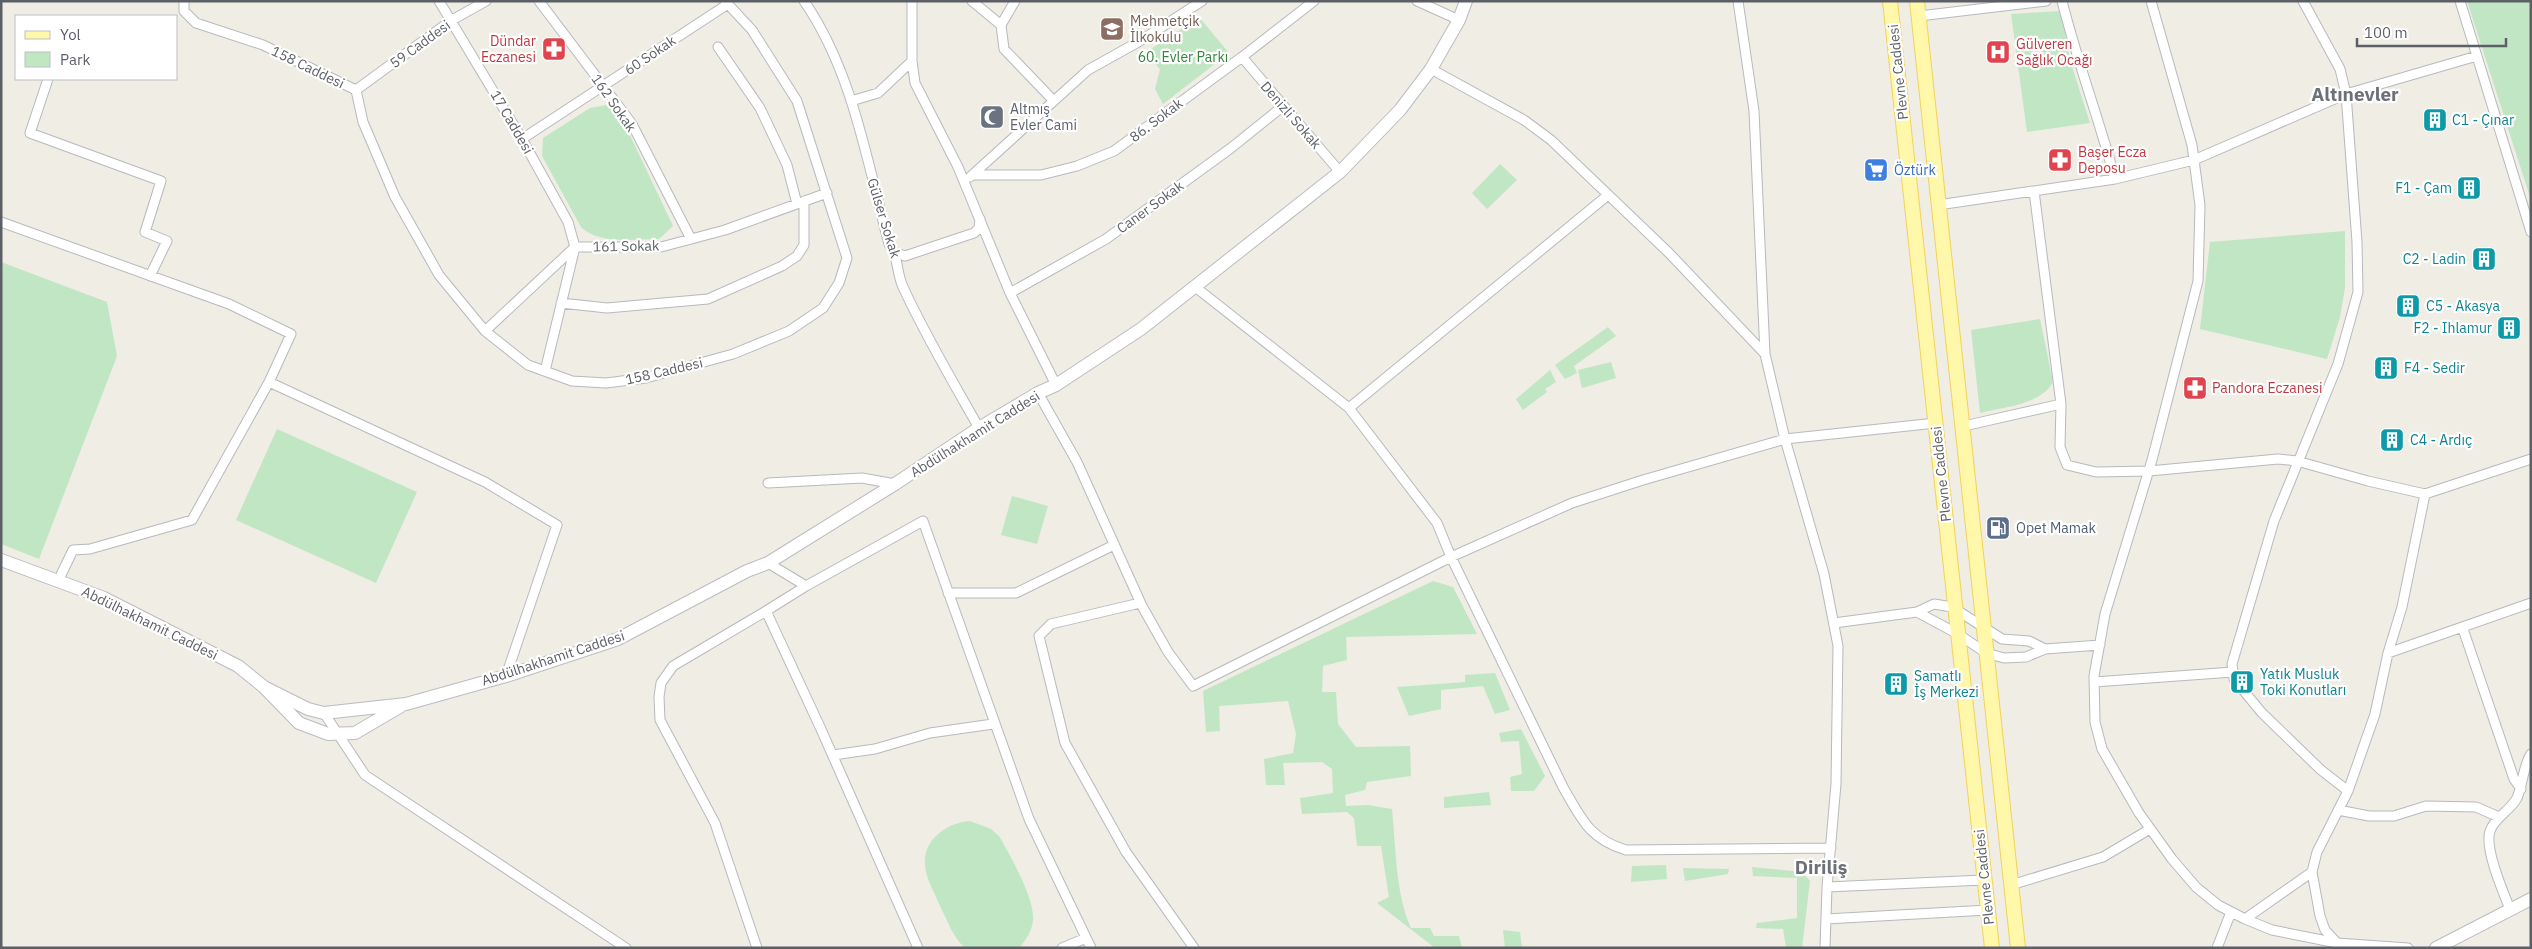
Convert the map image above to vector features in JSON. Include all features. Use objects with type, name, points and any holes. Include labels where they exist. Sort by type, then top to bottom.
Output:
[{"type":"main road","name":"Abdülhakhamit Caddesi","points":[[264,688],[308,709],[324,713],[406,704],[506,676],[618,639],[747,571],[768,563],[895,484],[979,428],[1038,393],[1056,385],[1141,329],[1340,172],[1400,110],[1432,69],[1459,20],[1466,1]]},
{"type":"main road","name":"Plevne Caddesi","points":[[1890,1],[1992,948]]},
{"type":"main road","name":"Plevne Caddesi","points":[[1917,1],[1938,205],[1964,426],[2018,948]]},
{"type":"main road","name":"Abdülhakhamit Caddesi","points":[[1,560],[104,598],[238,666],[264,688],[299,723],[328,734],[355,733],[406,704]]},
{"type":"main road","points":[[2436,948],[2510,909],[2529,903]]},
{"type":"street","name":"17 Caddesi","points":[[439,1],[522,139],[568,222],[575,247]]},
{"type":"street","name":"59 Caddesi","points":[[356,90],[452,20],[486,1]]},
{"type":"street","name":"162 Sokak","points":[[539,1],[632,124],[691,239]]},
{"type":"street","name":"Gülser Sokak","points":[[804,1],[834,56],[850,101],[888,244],[896,253],[902,284],[935,349],[979,428]]},
{"type":"street","points":[[912,1],[912,62],[915,83],[964,182],[1010,293],[1056,385]]},
{"type":"street","points":[[972,1],[1001,25]]},
{"type":"street","points":[[1014,1],[1001,25],[1004,49],[1053,100]]},
{"type":"street","name":"86. Sokak","points":[[973,175],[1041,175],[1077,166],[1114,151],[1242,57],[1314,1]]},
{"type":"street","points":[[1417,1],[1459,20]]},
{"type":"street","points":[[1738,1],[1754,111],[1765,354],[1785,439],[1824,574],[1838,646],[1836,784],[1832,848],[1827,887],[1825,948]]},
{"type":"street","points":[[1919,16],[2046,1]]},
{"type":"street","points":[[2062,1],[2073,48],[2115,178]]},
{"type":"street","points":[[2151,1],[2192,145],[2200,205],[2198,281],[2149,471],[2105,614],[2094,682],[2095,722],[2102,749],[2150,828],[2172,859],[2196,887],[2231,912],[2272,930],[2337,943],[2408,948]]},
{"type":"street","points":[[2303,1],[2340,69],[2346,94],[2357,242],[2358,292],[2338,364],[2297,460],[2271,531],[2232,664],[2234,678],[2262,713],[2321,770],[2348,791]]},
{"type":"street","points":[[2460,1],[2531,232]]},
{"type":"street","points":[[964,182],[1088,70],[1198,2]]},
{"type":"street","name":"60 Sokak","points":[[522,139],[603,87],[726,3]]},
{"type":"street","name":"158 Caddesi","points":[[184,4],[188,16],[196,23],[263,45],[356,90],[363,122],[395,197],[439,275],[486,331],[528,365],[572,381],[606,383],[646,378],[733,354],[789,331],[823,308],[839,283],[847,258],[797,100],[752,30],[726,3]]},
{"type":"street","points":[[562,303],[607,308],[708,299],[782,266],[796,256],[804,245],[801,203],[787,165],[760,108],[718,47]]},
{"type":"street","points":[[1938,205],[2115,178],[2194,160],[2346,94],[2476,56]]},
{"type":"street","name":"Denizli Sokak","points":[[1242,57],[1340,172]]},
{"type":"street","points":[[850,101],[878,93],[912,62]]},
{"type":"street","points":[[1432,69],[1524,120],[1544,134],[1669,253],[1765,354]]},
{"type":"street","points":[[48,80],[30,133],[162,181],[144,232],[167,241],[150,276]]},
{"type":"street","name":"Caner Sokak","points":[[1010,293],[1106,239],[1231,148],[1282,106]]},
{"type":"street","points":[[2034,191],[2061,404],[2060,447],[2067,464],[2096,472],[2149,471],[2278,459],[2297,460],[2368,481],[2425,494],[2531,459]]},
{"type":"street","name":"161 Sokak","points":[[545,371],[575,247],[661,247],[726,230],[827,193]]},
{"type":"street","points":[[1349,408],[1608,195]]},
{"type":"street","points":[[896,253],[905,256],[974,233],[979,228],[980,218]]},
{"type":"street","points":[[1,222],[229,304],[291,334],[269,382],[192,520],[90,549],[73,550],[58,581]]},
{"type":"street","points":[[486,331],[575,247]]},
{"type":"street","points":[[1194,286],[1349,408],[1437,523],[1451,557],[1563,787],[1583,822],[1605,844],[1626,850],[1832,848]]},
{"type":"street","points":[[269,382],[485,482],[557,525],[506,676]]},
{"type":"street","points":[[1038,393],[1077,462],[1140,603],[1168,652],[1192,686],[1451,557],[1572,503],[1785,439],[1936,423]]},
{"type":"street","points":[[1964,426],[2061,404]]},
{"type":"street","points":[[768,483],[862,478],[895,484]]},
{"type":"street","points":[[2337,943],[2326,930],[2323,923],[2312,872],[2317,852],[2348,791],[2375,714],[2388,654],[2404,597],[2425,494]]},
{"type":"street","points":[[757,948],[715,823],[660,720],[661,683],[673,666],[806,586],[923,521],[1028,819],[1091,948]]},
{"type":"street","points":[[948,593],[1016,593],[1114,545]]},
{"type":"street","points":[[768,563],[806,586]]},
{"type":"street","points":[[1140,603],[1051,624],[1039,636],[1065,743],[1126,852],[1194,948]]},
{"type":"street","points":[[2388,654],[2531,603]]},
{"type":"street","points":[[1834,623],[1917,612],[1934,604],[1956,610],[2002,639],[2029,641],[2045,648]]},
{"type":"street","points":[[766,610],[833,755],[918,948]]},
{"type":"street","points":[[1917,612],[1958,634],[1986,652],[2004,658],[2026,658],[2045,648],[2100,645]]},
{"type":"street","points":[[2463,628],[2514,778],[2521,789]]},
{"type":"street","points":[[2094,682],[2233,672]]},
{"type":"street","points":[[299,723],[308,709]]},
{"type":"street","points":[[324,713],[364,775],[626,948]]},
{"type":"street","points":[[833,755],[875,749],[930,733],[993,724]]},
{"type":"street","points":[[2510,909],[2492,860],[2489,832],[2499,817],[2514,804],[2521,789],[2531,754]]},
{"type":"street","points":[[2338,810],[2368,816],[2386,816],[2426,806],[2476,807],[2499,817]]},
{"type":"street","points":[[2011,885],[2103,856],[2150,828]]},
{"type":"street","points":[[2245,919],[2312,872]]},
{"type":"street","points":[[1827,887],[1984,880]]},
{"type":"street","points":[[1826,919],[1988,910]]},
{"type":"street","points":[[2217,948],[2231,912]]},
{"type":"street","points":[[1062,948],[1086,938]]},
{"type":"green space","points":[[2467,1],[2531,1],[2531,200]]},
{"type":"green space","points":[[2061,11],[2070,60],[2090,123],[2027,132],[2011,14]]},
{"type":"green space","name":"60. Evler Parkı","points":[[1199,17],[1229,53],[1163,104],[1155,89],[1160,69],[1145,53]]},
{"type":"green space","points":[[607,105],[627,129],[673,226],[659,239],[618,240],[589,233],[581,227],[542,156],[543,138],[590,108]]},
{"type":"green space","points":[[1500,164],[1517,180],[1487,209],[1472,193]]},
{"type":"green space","points":[[2345,231],[2345,288],[2340,317],[2327,359],[2200,329],[2210,242]]},
{"type":"green space","points":[[1,262],[107,302],[117,356],[39,559],[1,544]]},
{"type":"green space","points":[[2040,319],[2053,382],[2047,390],[2031,400],[2010,407],[1980,413],[1971,330]]},
{"type":"green space","points":[[1608,327],[1616,336],[1574,366],[1577,373],[1565,379],[1555,365]]},
{"type":"green space","points":[[1611,362],[1616,378],[1582,388],[1578,370]]},
{"type":"green space","points":[[1550,370],[1556,382],[1545,389],[1547,392],[1523,410],[1516,399]]},
{"type":"green space","points":[[277,429],[417,492],[376,583],[236,520]]},
{"type":"green space","points":[[1012,496],[1048,506],[1037,544],[1001,535]]},
{"type":"green space","points":[[1433,581],[1453,587],[1477,634],[1346,637],[1347,660],[1323,666],[1322,692],[1336,692],[1338,724],[1356,747],[1410,746],[1411,776],[1367,782],[1365,790],[1345,795],[1346,806],[1368,805],[1392,809],[1399,885],[1411,928],[1430,928],[1434,936],[1459,936],[1462,948],[1435,948],[1377,903],[1389,897],[1381,846],[1357,846],[1354,818],[1347,812],[1302,814],[1300,798],[1333,793],[1332,769],[1322,762],[1283,763],[1285,785],[1266,785],[1264,759],[1293,753],[1296,734],[1288,701],[1219,706],[1220,731],[1206,732],[1203,691]]},
{"type":"green space","points":[[1495,673],[1510,710],[1495,714],[1483,686],[1441,690],[1441,709],[1409,716],[1397,687],[1465,682],[1465,675]]},
{"type":"green space","points":[[1521,729],[1545,776],[1534,791],[1511,791],[1510,777],[1522,774],[1519,741],[1501,742],[1499,733]]},
{"type":"green space","points":[[1489,792],[1491,805],[1444,808],[1444,797]]},
{"type":"green space","points":[[970,821],[991,829],[999,836],[1026,889],[1033,911],[1033,920],[1028,935],[1019,948],[965,948],[951,929],[929,881],[925,862],[926,852],[930,844],[943,830]]},
{"type":"green space","points":[[1666,865],[1667,879],[1631,882],[1632,866]]},
{"type":"green space","points":[[1752,867],[1802,872],[1810,881],[1802,948],[1786,948],[1783,929],[1756,928],[1757,923],[1797,918],[1797,878],[1753,876]]},
{"type":"green space","points":[[1683,868],[1729,869],[1728,874],[1685,881]]},
{"type":"green space","points":[[1503,930],[1520,932],[1522,948],[1505,948]]},
{"type":"place","name":"Mehmetçik İlkokulu","points":[[1112,29]]},
{"type":"place","name":"Dündar Eczanesi","points":[[554,49]]},
{"type":"place","name":"Gülveren Sağlık Ocağı","points":[[1998,52]]},
{"type":"place","name":"Altmış Evler Cami","points":[[992,117]]},
{"type":"place","name":"C1 - Çınar","points":[[2435,120]]},
{"type":"place","name":"Başer Ecza Deposu","points":[[2060,160]]},
{"type":"place","name":"Öztürk","points":[[1876,170]]},
{"type":"place","name":"F1 - Çam","points":[[2469,188]]},
{"type":"place","name":"C2 - Ladin","points":[[2484,259]]},
{"type":"place","name":"C5 - Akasya","points":[[2408,306]]},
{"type":"place","name":"F2 - Ihlamur","points":[[2509,328]]},
{"type":"place","name":"F4 - Sedir","points":[[2386,368]]},
{"type":"place","name":"Pandora Eczanesi","points":[[2195,388]]},
{"type":"place","name":"C4 - Ardıç","points":[[2392,440]]},
{"type":"place","name":"Opet Mamak","points":[[1998,528]]},
{"type":"place","name":"Yatık Musluk Toki Konutları","points":[[2242,682]]},
{"type":"place","name":"Samatlı İş Merkezi","points":[[1896,684]]},
{"type":"district","name":"Altınevler","points":[[2355,94]]},
{"type":"district","name":"Diriliş","points":[[1821,867]]}]
